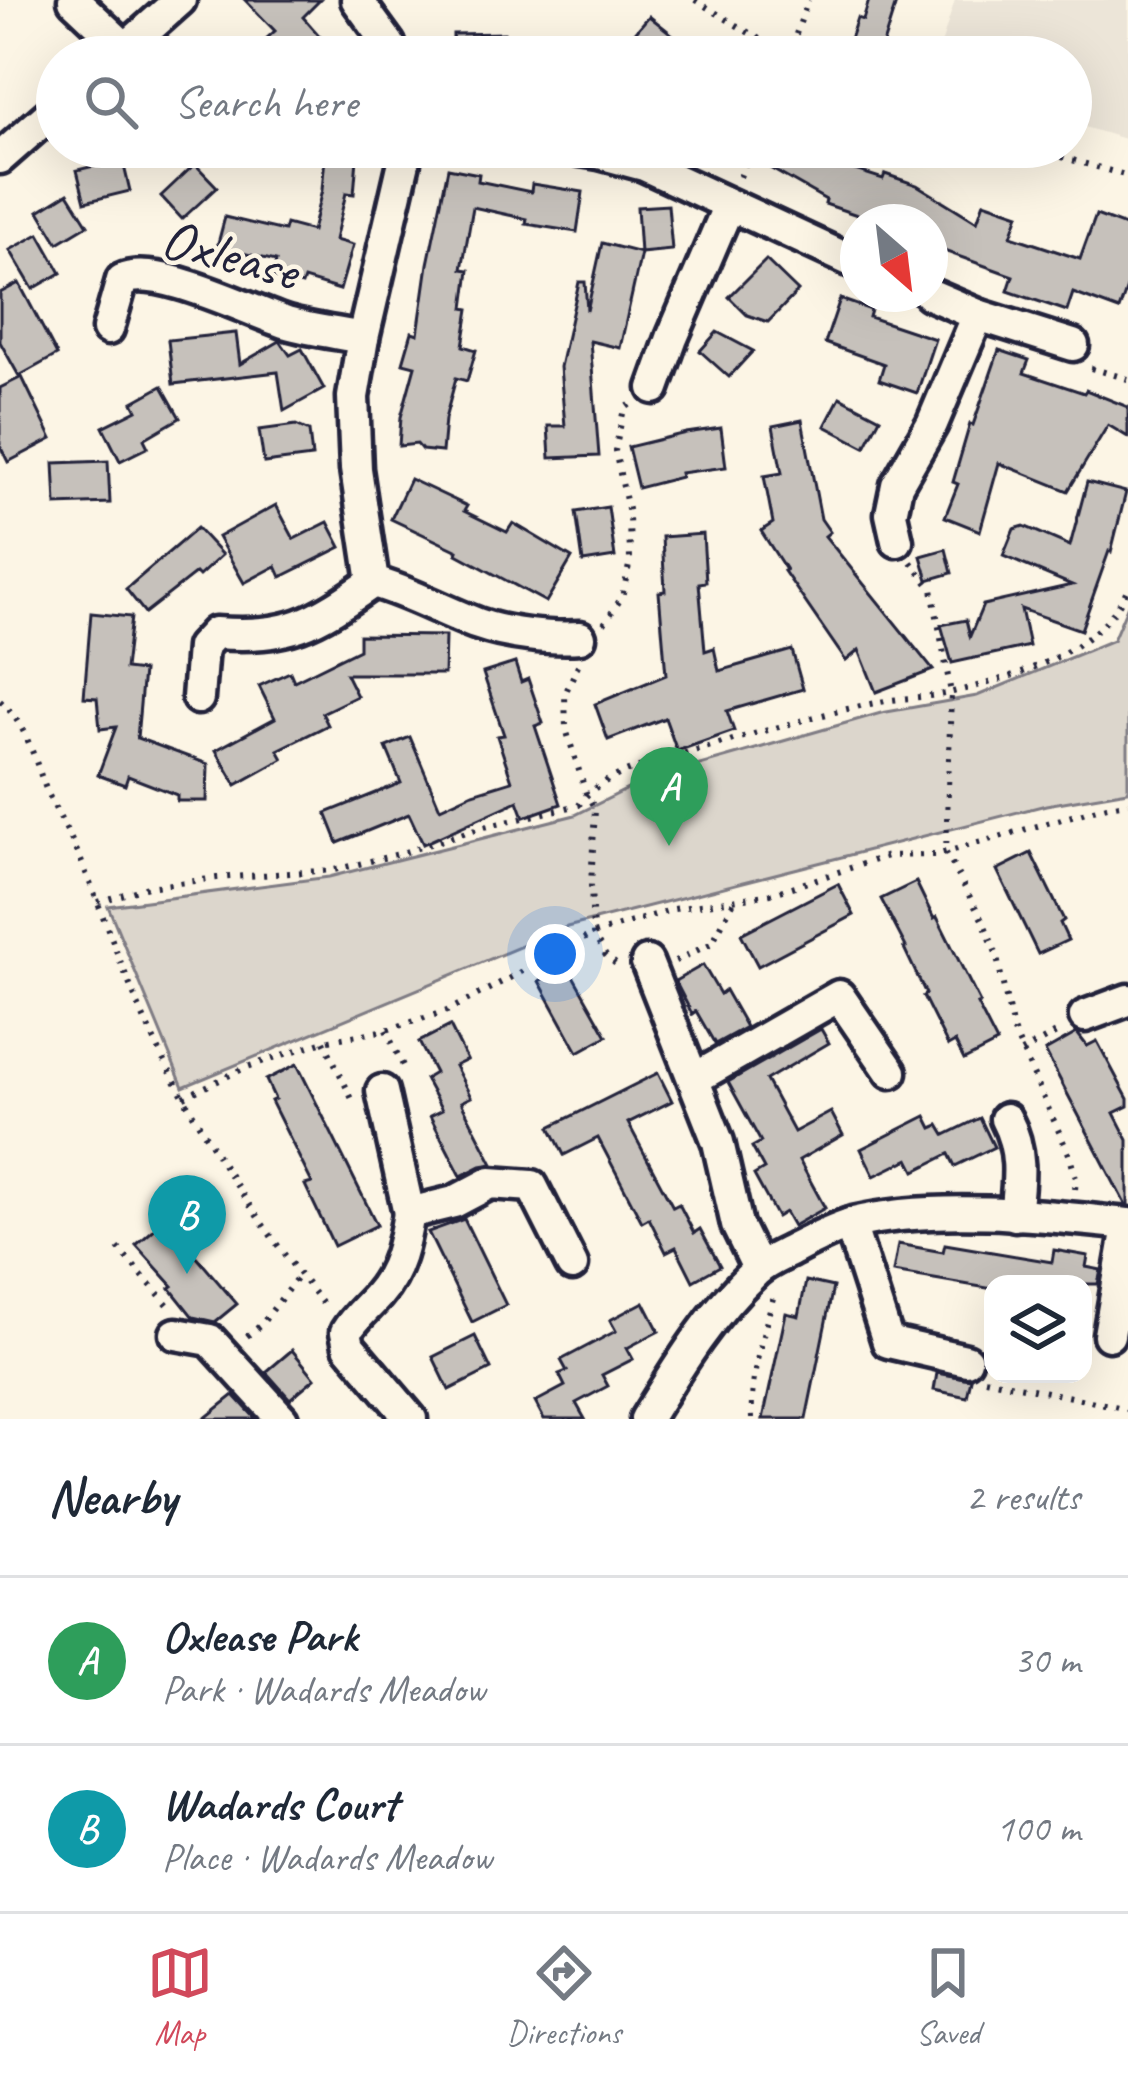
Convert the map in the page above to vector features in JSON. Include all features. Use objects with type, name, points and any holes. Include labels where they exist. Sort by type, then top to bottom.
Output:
[{"type":"street","points":[[74,0],[106,36]]},
{"type":"street","points":[[140,36],[180,0]]},
{"type":"street","points":[[357,0],[382,36]]},
{"type":"street","points":[[0,158],[36,127]]},
{"type":"street","name":"Oxlease","points":[[374,582],[356,469],[353,397],[403,168]]},
{"type":"street","points":[[650,168],[840,256]]},
{"type":"street","points":[[654,388],[729,205]]},
{"type":"street","name":"Oxlease","points":[[108,329],[122,280],[141,276],[211,293],[287,323],[363,338]]},
{"type":"street","points":[[948,302],[1073,345]]},
{"type":"street","points":[[897,542],[892,514],[897,485],[932,424],[978,315]]},
{"type":"street","points":[[198,698],[202,647],[215,633],[256,636],[294,629],[374,582],[500,630],[587,642]]},
{"type":"street","points":[[647,962],[718,1142],[737,1225],[758,1268]]},
{"type":"street","points":[[694,1079],[839,996],[891,1072]]},
{"type":"street","points":[[1085,1016],[1128,1000]]},
{"type":"street","points":[[382,1091],[409,1213],[402,1255],[381,1292],[346,1332],[349,1346],[401,1416]]},
{"type":"street","points":[[1006,1119],[1020,1160],[1015,1215]]},
{"type":"street","points":[[409,1213],[454,1202],[490,1183],[532,1186],[572,1265]]},
{"type":"street","points":[[646,1419],[696,1338],[758,1268],[850,1224],[895,1216],[1015,1215],[1128,1225],[1109,1335]]},
{"type":"street","points":[[850,1224],[888,1342],[966,1360]]},
{"type":"street","points":[[176,1334],[210,1340],[282,1419]]},
{"type":"path","points":[[694,0],[753,36]]},
{"type":"path","points":[[795,36],[808,0]]},
{"type":"path","points":[[1092,166],[1128,176]]},
{"type":"path","points":[[654,388],[624,409],[614,451],[629,514],[630,561],[622,596],[587,642],[565,694],[566,729],[595,809],[593,934],[619,967],[669,964],[712,943],[734,901]]},
{"type":"path","points":[[897,542],[932,589],[951,693],[946,853],[996,953],[1013,1030],[1069,1154],[1076,1178],[1074,1218]]},
{"type":"path","points":[[98,902],[148,887],[334,871],[476,829],[579,805],[586,794],[641,765],[880,701],[951,693],[1070,651],[1104,625],[1128,587]]},
{"type":"path","points":[[0,701],[16,715],[27,736],[148,1026],[190,1108],[259,1219],[346,1332]]},
{"type":"path","points":[[1021,1052],[1085,1016]]},
{"type":"path","points":[[118,1248],[171,1308],[176,1334]]},
{"type":"path","points":[[752,1419],[754,1366],[774,1299],[758,1268]]},
{"type":"path","points":[[223,1354],[261,1324],[299,1275]]},
{"type":"path","points":[[966,1360],[977,1378],[1128,1408]]},
{"type":"shaded area","points":[[955,0],[1128,0],[1128,140],[1092,129],[1092,36],[944,36]]},
{"type":"shaded area","points":[[1128,605],[1128,791],[1046,805],[567,927],[183,1087],[108,906],[329,877],[575,815],[644,781],[881,713],[977,696],[1113,640]]},
{"type":"building","points":[[245,0],[320,0],[303,17],[320,36],[269,36],[275,31]]},
{"type":"building","points":[[869,0],[897,0],[886,36],[851,36],[857,18],[863,20]]},
{"type":"building","points":[[649,16],[674,36],[632,36]]},
{"type":"building","points":[[504,33],[504,36],[453,36]]},
{"type":"building","points":[[125,168],[130,191],[85,202],[77,170]]},
{"type":"building","points":[[191,168],[199,168],[217,187],[182,219],[161,196]]},
{"type":"building","points":[[324,168],[356,168],[354,194],[346,193],[335,240],[353,245],[340,290],[304,279],[302,285],[272,277],[276,261],[217,247],[225,217],[284,231],[286,224],[312,231]]},
{"type":"building","points":[[448,168],[479,174],[478,181],[531,192],[532,184],[583,192],[577,232],[526,224],[527,219],[473,207],[462,269],[469,270],[463,346],[476,350],[467,381],[456,378],[442,452],[422,450],[417,444],[399,446],[401,417],[415,366],[403,363],[412,332],[418,334]]},
{"type":"building","points":[[770,168],[849,168],[883,179],[885,174],[917,185],[948,204],[840,204],[840,209],[825,204],[826,200]]},
{"type":"building","points":[[68,193],[88,225],[58,243],[39,211]]},
{"type":"building","points":[[984,202],[1019,214],[1011,236],[1080,259],[1096,215],[1128,227],[1128,285],[1119,310],[1073,293],[1067,311],[1008,291],[1013,276],[948,253],[948,204],[977,222]]},
{"type":"building","points":[[668,205],[672,250],[640,253],[637,207]]},
{"type":"building","points":[[39,234],[61,273],[33,289],[10,250]]},
{"type":"building","points":[[602,243],[641,253],[620,348],[590,341],[599,456],[550,458],[548,426],[565,426],[560,367],[579,282],[585,282],[587,311]]},
{"type":"building","points":[[766,260],[798,291],[768,322],[747,315],[729,297]]},
{"type":"building","points":[[19,283],[57,355],[19,376],[0,342],[0,293]]},
{"type":"building","points":[[840,299],[840,312],[870,312],[869,317],[935,339],[917,393],[879,380],[884,364],[825,343]]},
{"type":"building","points":[[717,332],[753,351],[729,377],[700,351]]},
{"type":"building","points":[[236,333],[240,364],[280,341],[290,355],[302,349],[324,389],[284,411],[278,372],[173,384],[168,340]]},
{"type":"building","points":[[999,350],[1029,360],[1024,373],[1128,407],[1128,437],[1108,425],[1068,491],[999,463],[980,531],[945,517],[958,484],[953,482],[970,424]]},
{"type":"building","points":[[22,377],[52,439],[8,462],[0,446],[0,388]]},
{"type":"building","points":[[162,386],[180,418],[144,439],[148,447],[120,461],[103,427],[137,410],[133,402]]},
{"type":"building","points":[[840,397],[880,418],[865,447],[825,426]]},
{"type":"building","points":[[802,420],[821,519],[830,532],[825,536],[933,670],[876,692],[859,650],[846,661],[761,531],[773,523],[764,476],[782,473],[773,426]]},
{"type":"building","points":[[296,425],[309,431],[312,457],[264,463],[259,430]]},
{"type":"building","points":[[721,428],[726,467],[680,473],[681,477],[638,488],[628,447]]},
{"type":"building","points":[[108,461],[110,503],[56,505],[54,463]]},
{"type":"building","points":[[410,479],[467,506],[464,511],[507,532],[513,523],[572,558],[546,602],[391,519]]},
{"type":"building","points":[[1087,482],[1126,492],[1111,552],[1081,630],[1021,609],[1029,646],[952,663],[941,625],[966,620],[970,636],[983,605],[1072,585],[1003,556],[1014,529],[1024,526],[1070,546]]},
{"type":"building","points":[[276,505],[294,539],[328,522],[341,547],[281,577],[276,566],[244,583],[218,537]]},
{"type":"building","points":[[608,507],[615,557],[583,562],[576,512]]},
{"type":"building","points":[[197,528],[222,555],[145,613],[126,589]]},
{"type":"building","points":[[703,534],[706,582],[699,583],[705,651],[714,648],[719,671],[792,650],[803,689],[727,711],[734,731],[677,751],[665,718],[608,740],[595,704],[666,675],[659,592],[665,591],[662,537]]},
{"type":"building","points":[[946,549],[952,573],[928,580],[921,556]]},
{"type":"building","points":[[91,613],[131,617],[125,669],[143,671],[137,738],[208,764],[207,801],[177,801],[177,795],[128,776],[125,785],[98,775],[116,727],[100,729],[97,698],[84,697]]},
{"type":"building","points":[[359,635],[445,636],[444,674],[346,674],[357,696],[322,713],[328,725],[278,750],[283,759],[236,785],[216,750],[275,718],[259,686],[290,672],[294,681],[359,649]]},
{"type":"building","points":[[515,663],[521,682],[528,679],[543,723],[535,726],[561,804],[524,817],[518,801],[423,844],[409,814],[338,843],[326,813],[401,783],[386,747],[410,737],[440,808],[512,781],[497,736],[504,735],[483,673]]},
{"type":"building","points":[[1031,853],[1064,920],[1060,923],[1068,940],[1038,954],[997,870]]},
{"type":"building","points":[[916,882],[997,1043],[964,1060],[955,1042],[948,1046],[881,899]]},
{"type":"building","points":[[838,884],[854,915],[758,966],[741,934]]},
{"type":"building","points":[[567,965],[607,1036],[578,1052],[539,981]]},
{"type":"building","points":[[703,965],[720,994],[725,990],[746,1027],[715,1044],[675,981]]},
{"type":"building","points":[[450,1026],[467,1060],[455,1066],[471,1097],[461,1102],[493,1164],[461,1176],[430,1116],[442,1110],[425,1079],[435,1073],[419,1042]]},
{"type":"building","points":[[821,1029],[829,1043],[766,1080],[794,1132],[831,1112],[843,1135],[799,1160],[825,1208],[793,1226],[785,1212],[777,1217],[754,1175],[764,1169],[752,1147],[761,1142],[728,1082]]},
{"type":"building","points":[[1077,1033],[1087,1046],[1097,1041],[1128,1099],[1128,1106],[1114,1113],[1128,1140],[1128,1204],[1045,1051]]},
{"type":"building","points":[[297,1064],[377,1225],[334,1246],[305,1185],[312,1183],[271,1101],[275,1099],[266,1080]]},
{"type":"building","points":[[658,1073],[672,1101],[628,1123],[673,1207],[679,1204],[694,1233],[700,1229],[720,1266],[693,1281],[676,1247],[666,1252],[649,1218],[642,1222],[598,1138],[564,1155],[550,1127]]},
{"type":"building","points":[[926,1116],[932,1128],[939,1125],[945,1135],[980,1118],[994,1147],[955,1166],[949,1154],[915,1171],[909,1159],[874,1176],[861,1149]]},
{"type":"building","points":[[464,1219],[506,1305],[472,1322],[428,1232]]},
{"type":"building","points":[[165,1220],[237,1304],[215,1322],[193,1317],[136,1245]]},
{"type":"building","points":[[898,1244],[943,1252],[945,1244],[1052,1262],[1054,1250],[1088,1256],[1086,1267],[1101,1270],[1098,1284],[1092,1284],[1092,1275],[984,1275],[984,1287],[893,1272]]},
{"type":"building","points":[[806,1281],[833,1287],[806,1419],[763,1419],[786,1313],[799,1316]]},
{"type":"building","points":[[644,1302],[659,1331],[627,1348],[633,1359],[602,1375],[608,1386],[576,1403],[585,1419],[544,1419],[535,1402],[565,1386],[559,1374],[567,1371],[561,1360],[616,1331],[610,1320]]},
{"type":"building","points":[[475,1336],[491,1369],[449,1390],[433,1357]]},
{"type":"building","points":[[292,1350],[315,1378],[290,1399],[266,1372]]},
{"type":"building","points":[[937,1373],[971,1379],[967,1397],[934,1390]]},
{"type":"building","points":[[234,1395],[256,1419],[204,1419]]},
{"type":"place","name":"Oxlease Park","points":[[669,846]]},
{"type":"place","name":"Wadards Court","points":[[187,1274]]}]
